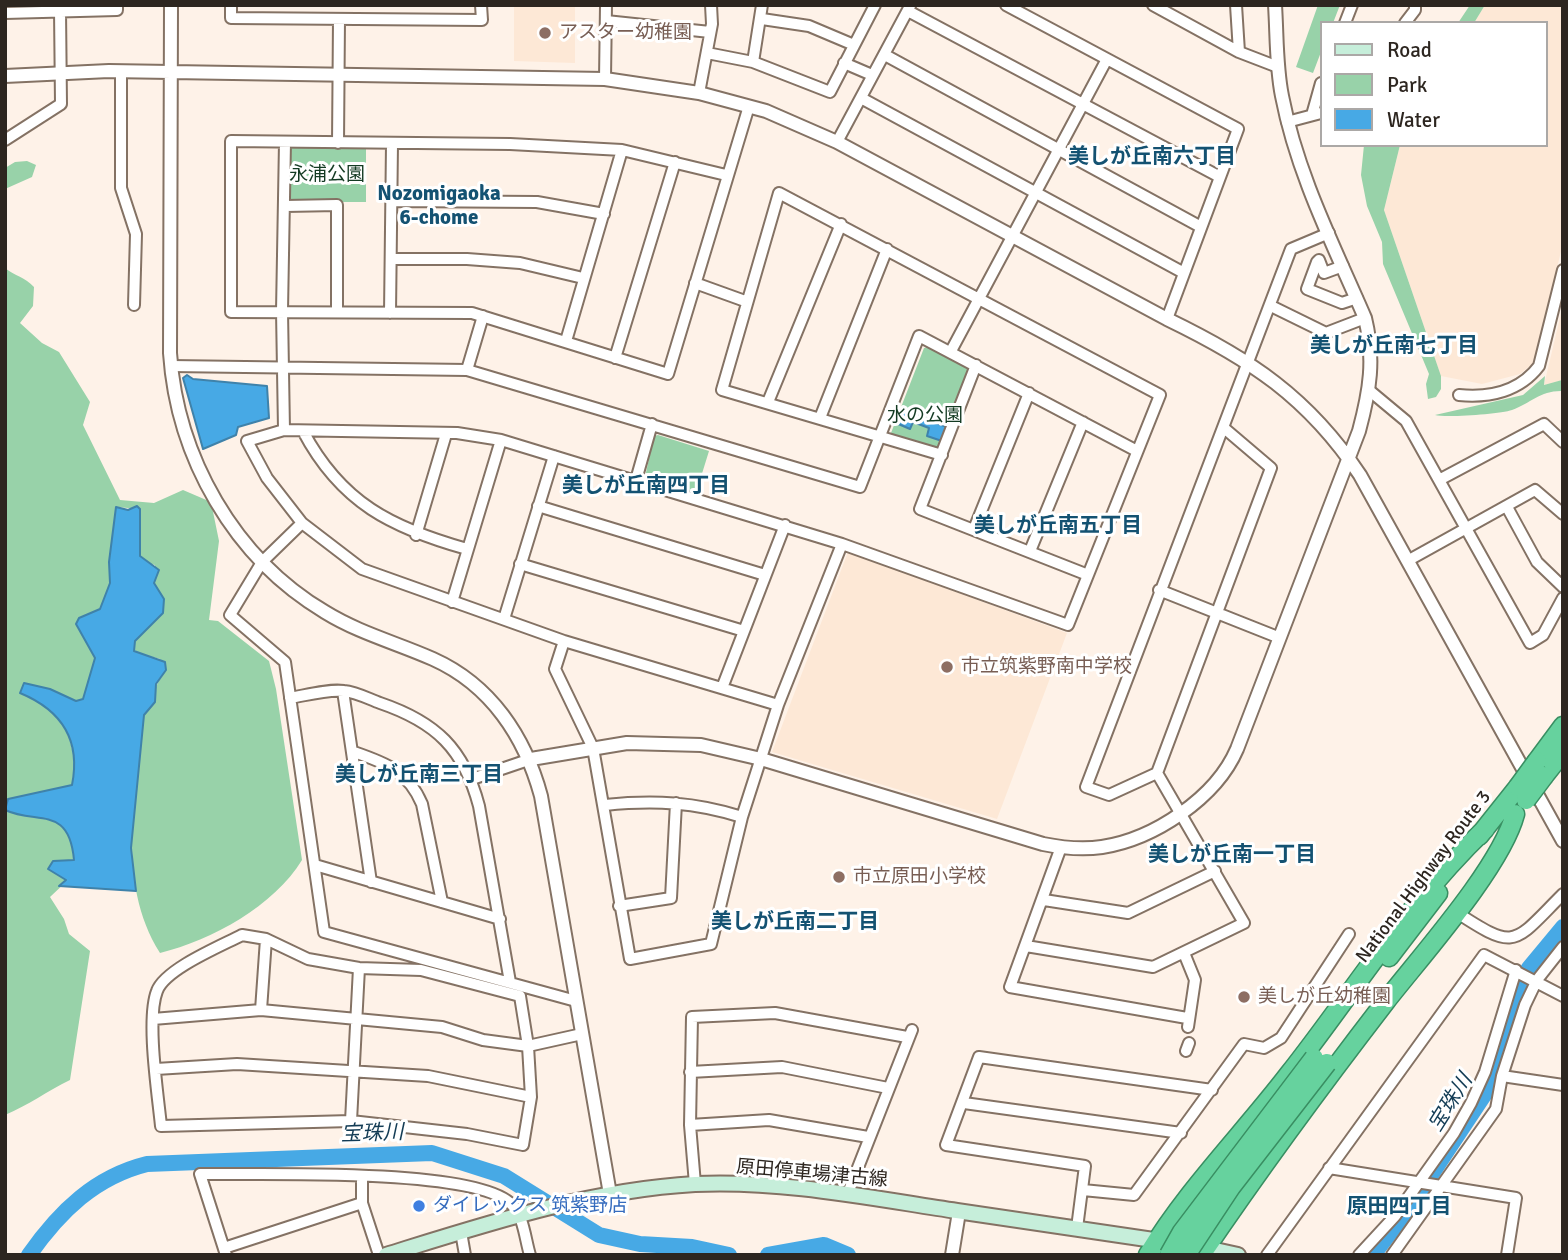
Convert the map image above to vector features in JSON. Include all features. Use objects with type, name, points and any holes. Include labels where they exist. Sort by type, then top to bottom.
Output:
[{"type":"highway","name":"National Highway Route 3","points":[[1186,1255],[1238,1178],[1324,1068],[1520,800],[1541,769],[1563,726]]},
{"type":"highway","name":"National Highway Route 3","points":[[1541,769],[1563,752]]},
{"type":"highway","name":"National Highway Route 3","points":[[1169,1255],[1182,1232],[1324,1068],[1485,829],[1520,800]]},
{"type":"highway","points":[[1204,1251],[1324,1068],[1456,912],[1511,830],[1520,800]]},
{"type":"highway","points":[[1153,1247],[1292,1072],[1410,908],[1442,870],[1485,829]]},
{"type":"main road","name":"原田停車場津古線","points":[[386,1255],[523,1214],[611,1194],[695,1184],[770,1185],[848,1193],[958,1212],[1077,1228],[1153,1247],[1238,1255]]},
{"type":"street","points":[[5,13],[117,10],[117,5]]},
{"type":"street","points":[[171,5],[171,366],[175,397],[195,461],[219,507],[262,562],[326,612],[367,634],[435,660],[458,674],[493,702],[531,759],[541,796],[611,1194]]},
{"type":"street","points":[[230,5],[231,18],[482,20],[481,5]]},
{"type":"street","points":[[605,79],[606,5]]},
{"type":"street","points":[[699,93],[710,32],[711,5]]},
{"type":"street","points":[[752,62],[762,19],[762,5]]},
{"type":"street","points":[[707,52],[752,62],[830,92],[875,5]]},
{"type":"street","points":[[1006,5],[1238,129],[1167,319]]},
{"type":"street","points":[[1153,5],[1167,9],[1239,52],[1278,67]]},
{"type":"street","points":[[1236,5],[1239,52]]},
{"type":"street","points":[[472,779],[531,759],[593,748],[659,741],[701,745],[761,760],[1043,845],[1093,848],[1120,843],[1182,814],[1212,788],[1233,758],[1348,458],[1370,391],[1372,362],[1365,317],[1329,233],[1287,122],[1278,67],[1275,5]]},
{"type":"street","points":[[1407,21],[1415,10],[1415,5]]},
{"type":"street","points":[[836,142],[909,8],[1220,177]]},
{"type":"street","points":[[5,139],[61,104],[60,10]]},
{"type":"street","points":[[338,143],[339,19]]},
{"type":"street","points":[[762,19],[809,26],[854,45]]},
{"type":"street","points":[[606,20],[710,32]]},
{"type":"street","points":[[885,55],[1201,227]]},
{"type":"street","points":[[951,351],[1107,59]]},
{"type":"street","points":[[844,63],[872,75]]},
{"type":"street","points":[[5,76],[59,71],[121,71],[171,74],[605,79],[699,93],[748,106],[836,142],[1010,237],[1250,362],[1293,396],[1348,458],[1409,560],[1563,841]]},
{"type":"street","points":[[121,71],[121,188],[136,234],[134,305]]},
{"type":"street","points":[[1287,122],[1317,114],[1320,91]]},
{"type":"street","points":[[861,98],[1184,273]]},
{"type":"street","points":[[726,175],[622,150],[510,144],[230,141],[231,312],[472,313],[668,374],[748,106]]},
{"type":"street","points":[[284,430],[282,311],[286,206],[285,142]]},
{"type":"street","points":[[390,313],[392,144]]},
{"type":"street","points":[[566,341],[622,150]]},
{"type":"street","points":[[615,358],[675,162]]},
{"type":"street","points":[[778,705],[564,641],[362,569],[302,523],[267,478],[247,441],[284,430],[446,434],[501,440],[785,525],[1068,625],[1160,395],[779,193],[745,301],[722,390],[942,455]]},
{"type":"street","points":[[392,201],[537,202],[604,214]]},
{"type":"street","points":[[286,206],[337,205],[337,312]]},
{"type":"street","points":[[768,402],[841,224]]},
{"type":"street","points":[[1224,428],[1271,468],[1157,773],[1110,795],[1086,787],[1291,249],[1329,233]]},
{"type":"street","points":[[820,418],[887,249]]},
{"type":"street","points":[[392,259],[467,259],[520,263],[583,278]]},
{"type":"street","points":[[1343,266],[1324,273],[1320,260],[1307,289],[1342,303],[1357,298]]},
{"type":"street","points":[[1459,395],[1474,396],[1515,389],[1530,379],[1539,366],[1563,270]]},
{"type":"street","points":[[695,284],[745,301]]},
{"type":"street","points":[[1271,306],[1325,333],[1365,317]]},
{"type":"street","points":[[467,370],[483,316]]},
{"type":"street","points":[[171,366],[467,370],[860,487],[919,336],[1138,451]]},
{"type":"street","points":[[976,365],[920,509],[1088,575]]},
{"type":"street","points":[[1370,391],[1409,419],[1464,529],[1530,643],[1543,635],[1563,598]]},
{"type":"street","points":[[974,529],[1029,393]]},
{"type":"street","points":[[1030,551],[1083,422]]},
{"type":"street","points":[[636,481],[652,424]]},
{"type":"street","points":[[1439,480],[1544,424],[1563,442]]},
{"type":"street","points":[[303,431],[322,461],[351,495],[378,516],[416,535],[467,550]]},
{"type":"street","points":[[416,535],[446,434]]},
{"type":"street","points":[[452,602],[501,440]]},
{"type":"street","points":[[504,619],[554,456]]},
{"type":"street","points":[[1409,560],[1535,490],[1563,514]]},
{"type":"street","points":[[538,506],[765,575]]},
{"type":"street","points":[[1507,507],[1537,562],[1563,587]]},
{"type":"street","points":[[302,523],[262,562],[230,615],[285,663],[324,932],[576,1001]]},
{"type":"street","points":[[722,688],[785,525]]},
{"type":"street","points":[[564,641],[555,669],[593,748],[630,959],[711,944],[742,817],[778,705],[842,544]]},
{"type":"street","points":[[520,564],[744,631]]},
{"type":"street","points":[[1159,590],[1280,638]]},
{"type":"street","points":[[290,698],[343,691],[400,709],[428,724],[455,748],[472,779],[510,982]]},
{"type":"street","points":[[343,691],[371,882]]},
{"type":"street","points":[[354,752],[390,764],[416,788],[422,804],[442,902]]},
{"type":"street","points":[[1026,946],[1153,967],[1244,923],[1157,773]]},
{"type":"street","points":[[605,805],[642,801],[704,805],[742,817]]},
{"type":"street","points":[[619,906],[671,898],[676,803]]},
{"type":"street","points":[[1062,847],[1010,987],[1188,1022],[1195,980],[1184,953]]},
{"type":"street","points":[[314,865],[500,919]]},
{"type":"street","points":[[1044,900],[1128,913],[1215,871]]},
{"type":"street","points":[[1456,912],[1504,940],[1520,935],[1563,894]]},
{"type":"street","points":[[1083,1190],[1134,1195],[1244,1044],[1264,1048],[1281,1038],[1349,934]]},
{"type":"street","points":[[242,935],[266,939],[307,959],[359,968],[421,970],[520,996],[528,1046],[531,1097],[523,1145],[467,1134],[351,1121],[161,1126],[153,1019],[157,989],[177,969],[242,935]]},
{"type":"street","points":[[261,1010],[266,939]]},
{"type":"street","points":[[1392,1255],[1496,1109],[1513,1036],[1537,980],[1563,947]]},
{"type":"street","points":[[1268,1255],[1484,955],[1537,980],[1563,996]]},
{"type":"street","points":[[351,1121],[359,968]]},
{"type":"street","points":[[1359,1255],[1395,1216],[1454,1133],[1471,1103],[1485,1072],[1516,970]]},
{"type":"street","points":[[153,1019],[261,1010],[442,1027],[483,1040],[528,1046],[582,1034]]},
{"type":"street","points":[[695,1184],[690,1125],[692,1017],[775,1013],[909,1034],[848,1193]]},
{"type":"street","points":[[1077,1228],[1086,1166],[946,1145],[964,1103],[979,1057],[1212,1090]]},
{"type":"street","points":[[156,1069],[237,1064],[428,1076],[531,1097]]},
{"type":"street","points":[[691,1072],[782,1067],[888,1088]]},
{"type":"street","points":[[1502,1076],[1563,1085]]},
{"type":"street","points":[[964,1103],[1181,1133]]},
{"type":"street","points":[[690,1125],[769,1120],[868,1136]]},
{"type":"street","points":[[1329,1167],[1516,1198],[1507,1255]]},
{"type":"street","points":[[362,1203],[225,1251],[200,1174],[435,1180],[488,1191],[523,1214],[530,1255]]},
{"type":"street","points":[[362,1177],[362,1203],[379,1255]]},
{"type":"street","points":[[952,1255],[958,1212]]},
{"type":"street","points":[[461,1232],[464,1255]]},
{"type":"shaded area","name":"アスター幼稚園","points":[[514,5],[575,5],[575,63],[514,61]]},
{"type":"shaded area","points":[[1485,5],[1563,5],[1563,243],[1534,363],[1520,374],[1482,384],[1441,376],[1384,210],[1400,147],[1547,147],[1547,21],[1475,21]]},
{"type":"shaded area","points":[[1563,305],[1563,380],[1544,385]]},
{"type":"shaded area","points":[[848,552],[1067,633],[997,819],[772,752]]},
{"type":"green space","points":[[1318,5],[1340,5],[1334,21],[1320,21],[1320,55],[1313,73],[1296,67]]},
{"type":"green space","points":[[1470,5],[1485,5],[1475,21],[1459,21]]},
{"type":"green space","name":"永浦公園","points":[[366,147],[366,202],[291,202],[289,149]]},
{"type":"green space","points":[[1364,147],[1400,147],[1384,210],[1441,376],[1441,389],[1436,397],[1428,399],[1426,384],[1429,374],[1383,264],[1382,242],[1367,206],[1361,175]]},
{"type":"green space","points":[[27,161],[36,165],[32,177],[5,189],[5,168],[15,162]]},
{"type":"green space","points":[[5,268],[34,287],[33,306],[20,323],[42,343],[59,352],[90,402],[83,425],[120,500],[154,503],[183,490],[211,502],[219,541],[209,620],[218,621],[269,661],[276,689],[302,860],[275,892],[240,919],[200,939],[160,953],[146,925],[137,896],[133,866],[134,806],[144,714],[163,675],[160,659],[134,652],[135,641],[163,613],[154,583],[155,565],[145,563],[140,556],[140,509],[116,507],[109,562],[110,583],[100,609],[79,618],[76,624],[95,658],[83,699],[76,701],[50,689],[20,693],[43,703],[67,729],[76,765],[72,785],[8,799],[5,802]]},
{"type":"green space","name":"水の公園","points":[[927,347],[967,368],[969,372],[941,448],[937,450],[892,436],[891,433],[924,348]]},
{"type":"green space","points":[[1545,376],[1544,385],[1562,380],[1563,391],[1542,395],[1512,410],[1461,416],[1435,415],[1523,395]]},
{"type":"green space","points":[[654,436],[709,451],[696,493],[645,477]]},
{"type":"green space","points":[[5,810],[50,820],[66,831],[75,860],[48,869],[67,881],[50,897],[64,919],[69,934],[90,951],[70,1080],[5,1115]]},
{"type":"water","points":[[187,375],[193,379],[267,386],[269,418],[238,427],[236,435],[203,449],[183,378]]},
{"type":"water","points":[[900,410],[947,427],[942,441],[927,436],[929,428],[913,422],[910,429],[896,423]]},
{"type":"water","points":[[137,506],[140,509],[140,556],[159,570],[154,583],[164,599],[163,613],[135,641],[134,651],[165,662],[166,670],[156,684],[155,702],[144,715],[131,848],[136,891],[59,886],[66,880],[48,869],[53,861],[74,860],[66,831],[50,820],[5,810],[8,799],[72,785],[73,754],[65,728],[57,718],[47,708],[20,693],[24,683],[50,689],[76,701],[83,699],[95,658],[76,624],[79,618],[100,609],[110,583],[109,562],[116,507],[128,510]]},
{"type":"waterway","name":"宝珠川","points":[[1373,1255],[1409,1208],[1486,1092],[1517,988],[1529,968],[1563,927]]},
{"type":"waterway","name":"宝珠川","points":[[29,1255],[53,1224],[80,1198],[111,1178],[147,1164],[432,1153],[504,1176],[599,1235],[640,1244],[692,1247],[729,1255]]},
{"type":"waterway","name":"宝珠川","points":[[768,1255],[824,1245],[848,1255]]},
{"type":"place","name":"アスター幼稚園","points":[[545,33]]},
{"type":"place","name":"市立筑紫野南中学校","points":[[947,667]]},
{"type":"place","name":"市立原田小学校","points":[[839,877]]},
{"type":"place","name":"美しが丘幼稚園","points":[[1244,997]]},
{"type":"place","name":"ダイレックス 筑紫野店","points":[[419,1206]]},
{"type":"district","name":"美しが丘南六丁目","points":[[1152,157]]},
{"type":"district","name":"Nozomigaoka 6-chome","points":[[439,206]]},
{"type":"district","name":"美しが丘南七丁目","points":[[1394,346]]},
{"type":"district","name":"美しが丘南四丁目","points":[[646,486]]},
{"type":"district","name":"美しが丘南五丁目","points":[[1058,526]]},
{"type":"district","name":"美しが丘南三丁目","points":[[419,775]]},
{"type":"district","name":"美しが丘南一丁目","points":[[1232,855]]},
{"type":"district","name":"美しが丘南二丁目","points":[[795,922]]},
{"type":"district","name":"原田四丁目","points":[[1399,1207]]}]
